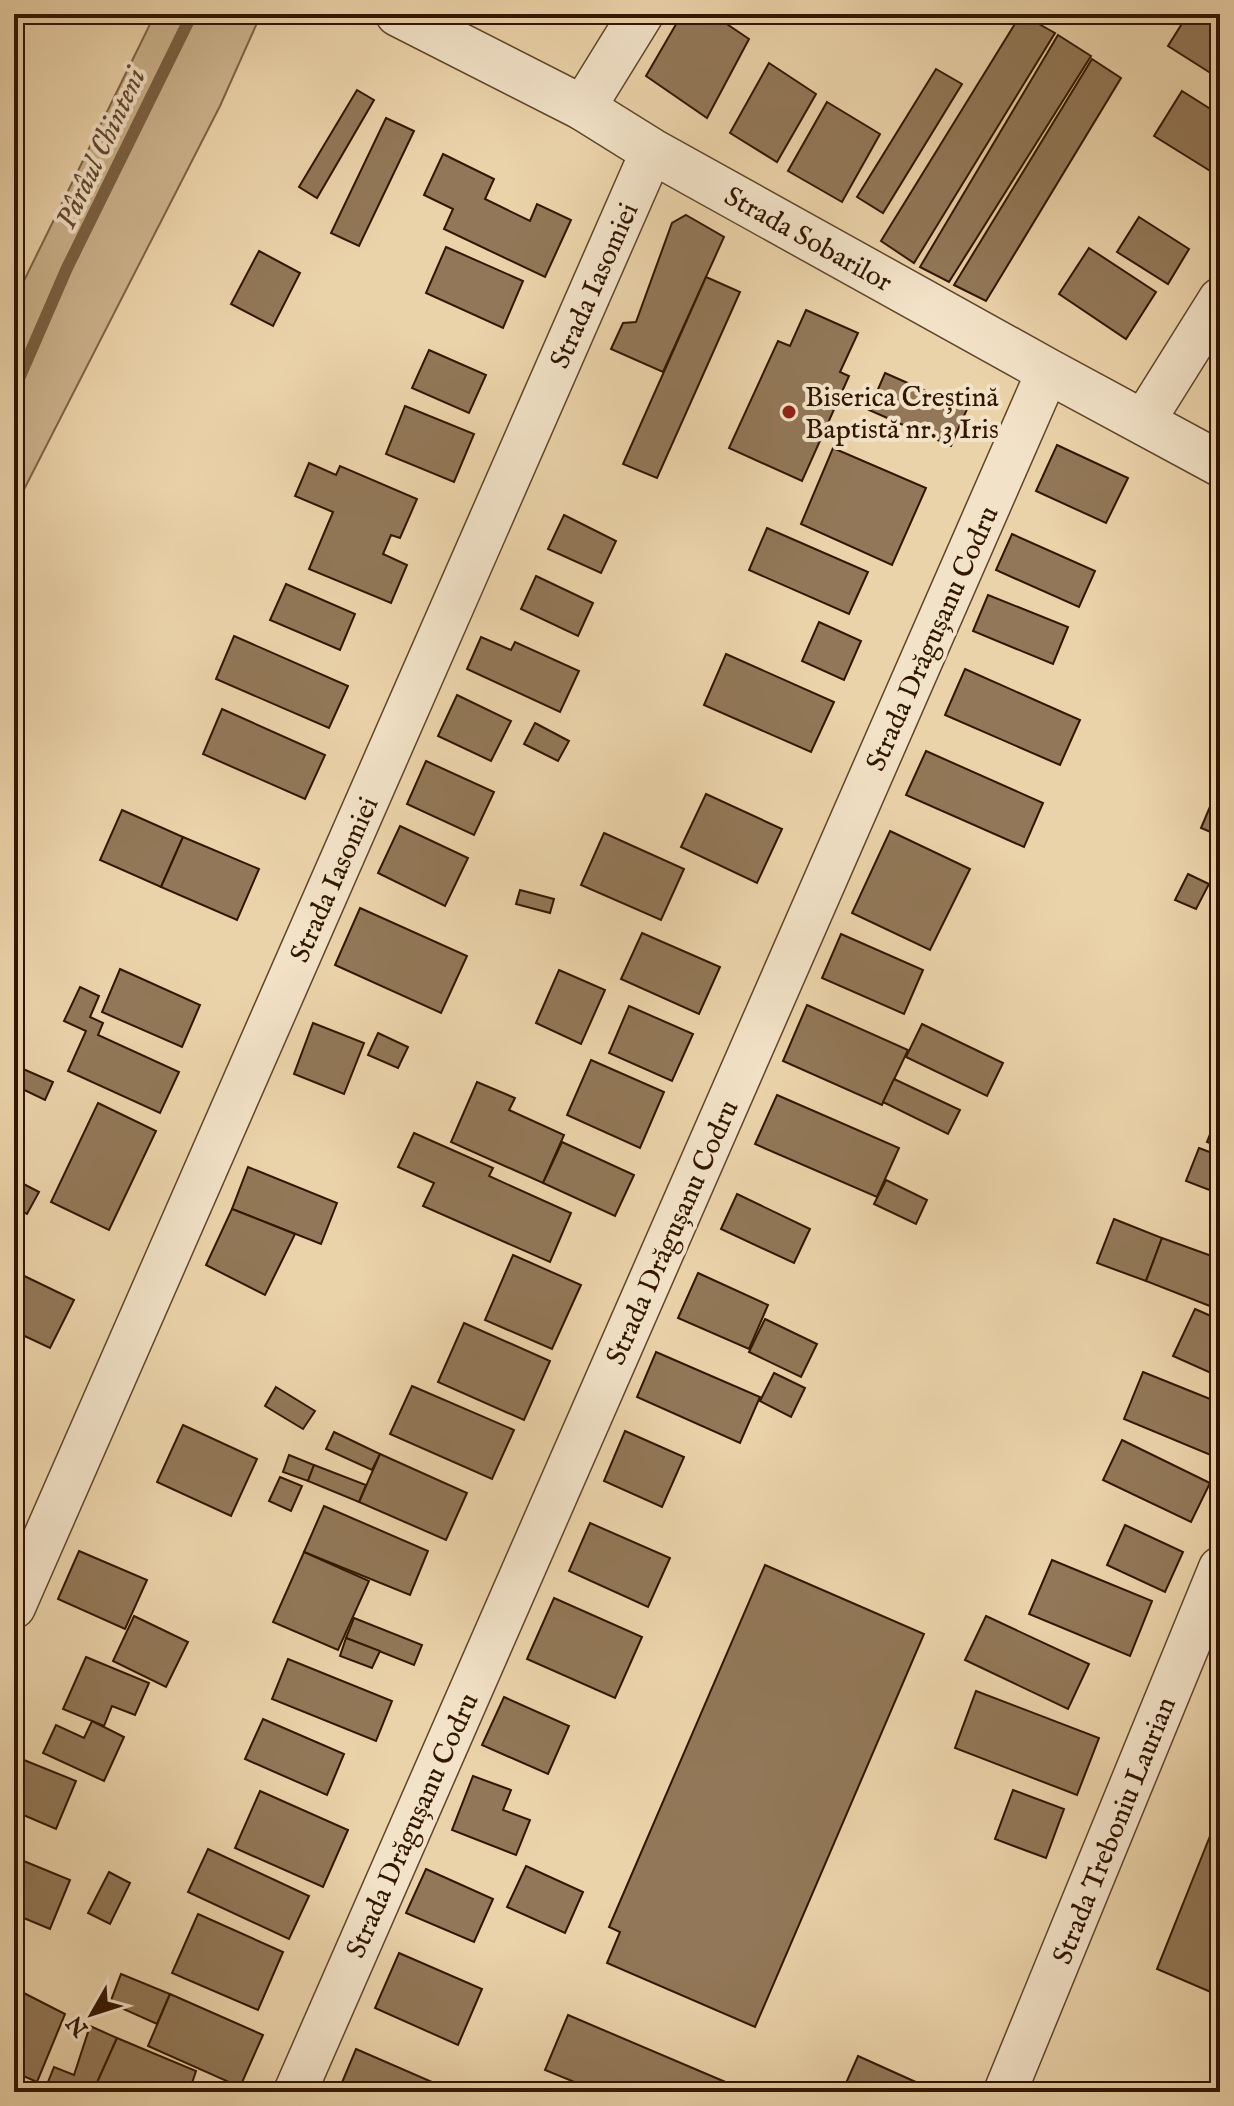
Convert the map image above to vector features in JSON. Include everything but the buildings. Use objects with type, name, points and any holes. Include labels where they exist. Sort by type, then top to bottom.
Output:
[{"type":"street","name":"Strada Sobarilor","points":[[398,14],[583,108],[652,151],[1220,464]]},
{"type":"street","points":[[583,108],[641,14]]},
{"type":"street","name":"Strada Iasomiei","points":[[14,1607],[652,151]]},
{"type":"street","points":[[1143,422],[1220,299]]},
{"type":"street","name":"Strada Drăgușanu Codru","points":[[295,2092],[1048,371]]},
{"type":"street","name":"Strada Treboniu Laurian","points":[[1005,2092],[1220,1568]]},
{"type":"shaded area","points":[[155,14],[261,14],[220,106],[14,509],[14,301]]},
{"type":"waterway","name":"Pârâul Chinteni","points":[[14,390],[67,268],[192,14]]},
{"type":"place","name":"Biserica Creștină Baptistă nr. 3 Iris","points":[[789,412]]}]
